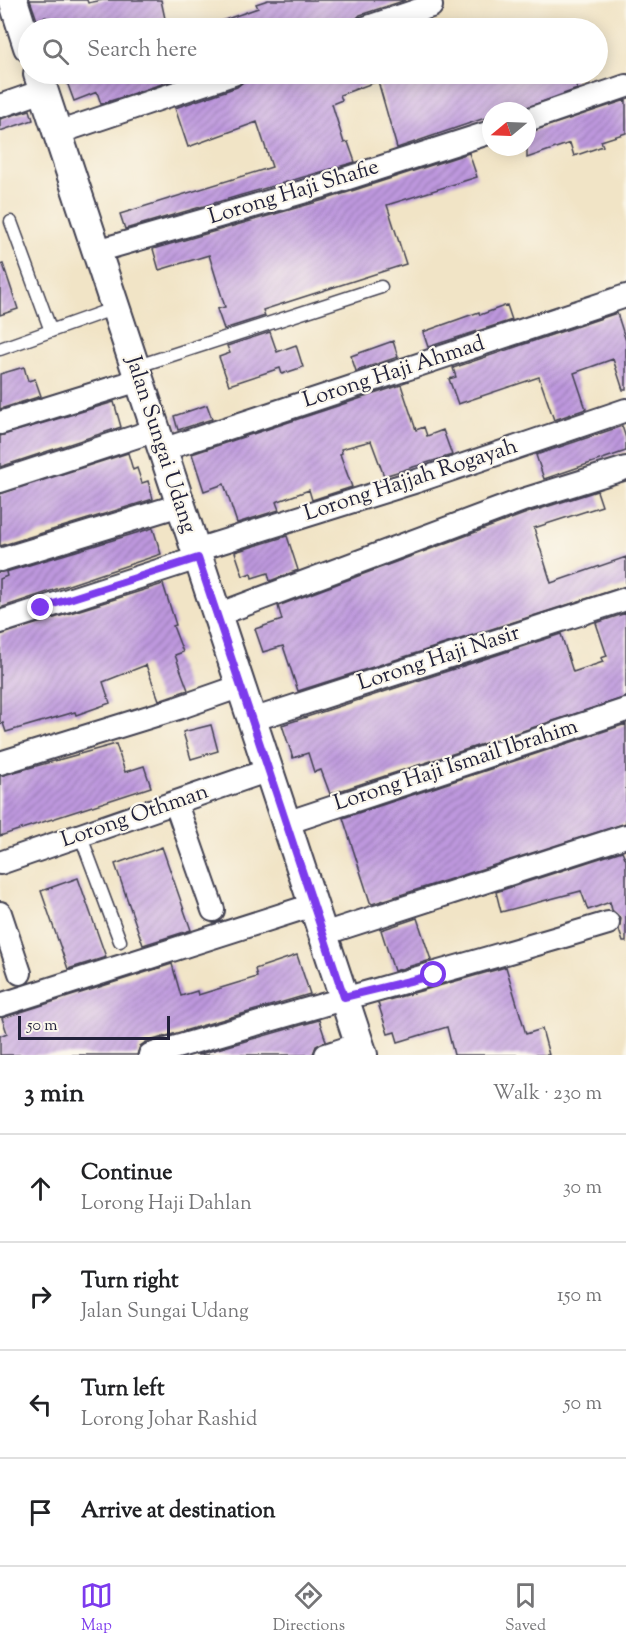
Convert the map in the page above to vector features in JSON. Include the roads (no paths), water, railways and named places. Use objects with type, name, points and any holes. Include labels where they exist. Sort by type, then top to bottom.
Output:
[{"type":"street","points":[[13,0],[19,18]]},
{"type":"street","points":[[395,18],[431,6]]},
{"type":"street","points":[[0,106],[37,84]]},
{"type":"street","name":"Jalan Sungai Udang","points":[[41,84],[361,1050]]},
{"type":"street","points":[[57,133],[203,84]]},
{"type":"street","points":[[536,117],[626,86]]},
{"type":"street","name":"Lorong Haji Shafie","points":[[97,251],[320,187],[482,135]]},
{"type":"street","name":"Lorong Haji Ahmad","points":[[0,481],[159,440],[626,296]]},
{"type":"street","points":[[0,423],[137,374]]},
{"type":"street","name":"Lorong Hajjah Rogayah","points":[[0,622],[626,410]]},
{"type":"street","points":[[217,615],[523,500],[626,468]]},
{"type":"street","points":[[0,560],[180,505]]},
{"type":"street","name":"Lorong Haji Nasir","points":[[252,720],[626,599]]},
{"type":"street","points":[[0,763],[241,686]]},
{"type":"street","name":"Lorong Haji Ismail Ibrahim","points":[[286,823],[626,710]]},
{"type":"street","name":"Lorong Othman","points":[[0,863],[81,837],[269,770]]},
{"type":"street","points":[[176,804],[213,910]]},
{"type":"street","points":[[323,934],[626,836]]},
{"type":"street","points":[[0,1005],[313,905]]},
{"type":"street","points":[[0,913],[20,973]]},
{"type":"street","points":[[150,1055],[344,997],[434,975],[608,922]]},
{"type":"street","points":[[326,1055],[361,1050]]},
{"type":"lane","points":[[11,222],[51,331]]},
{"type":"lane","points":[[137,374],[381,287]]},
{"type":"lane","points":[[0,349],[115,308]]},
{"type":"lane","points":[[81,837],[120,941]]}]
